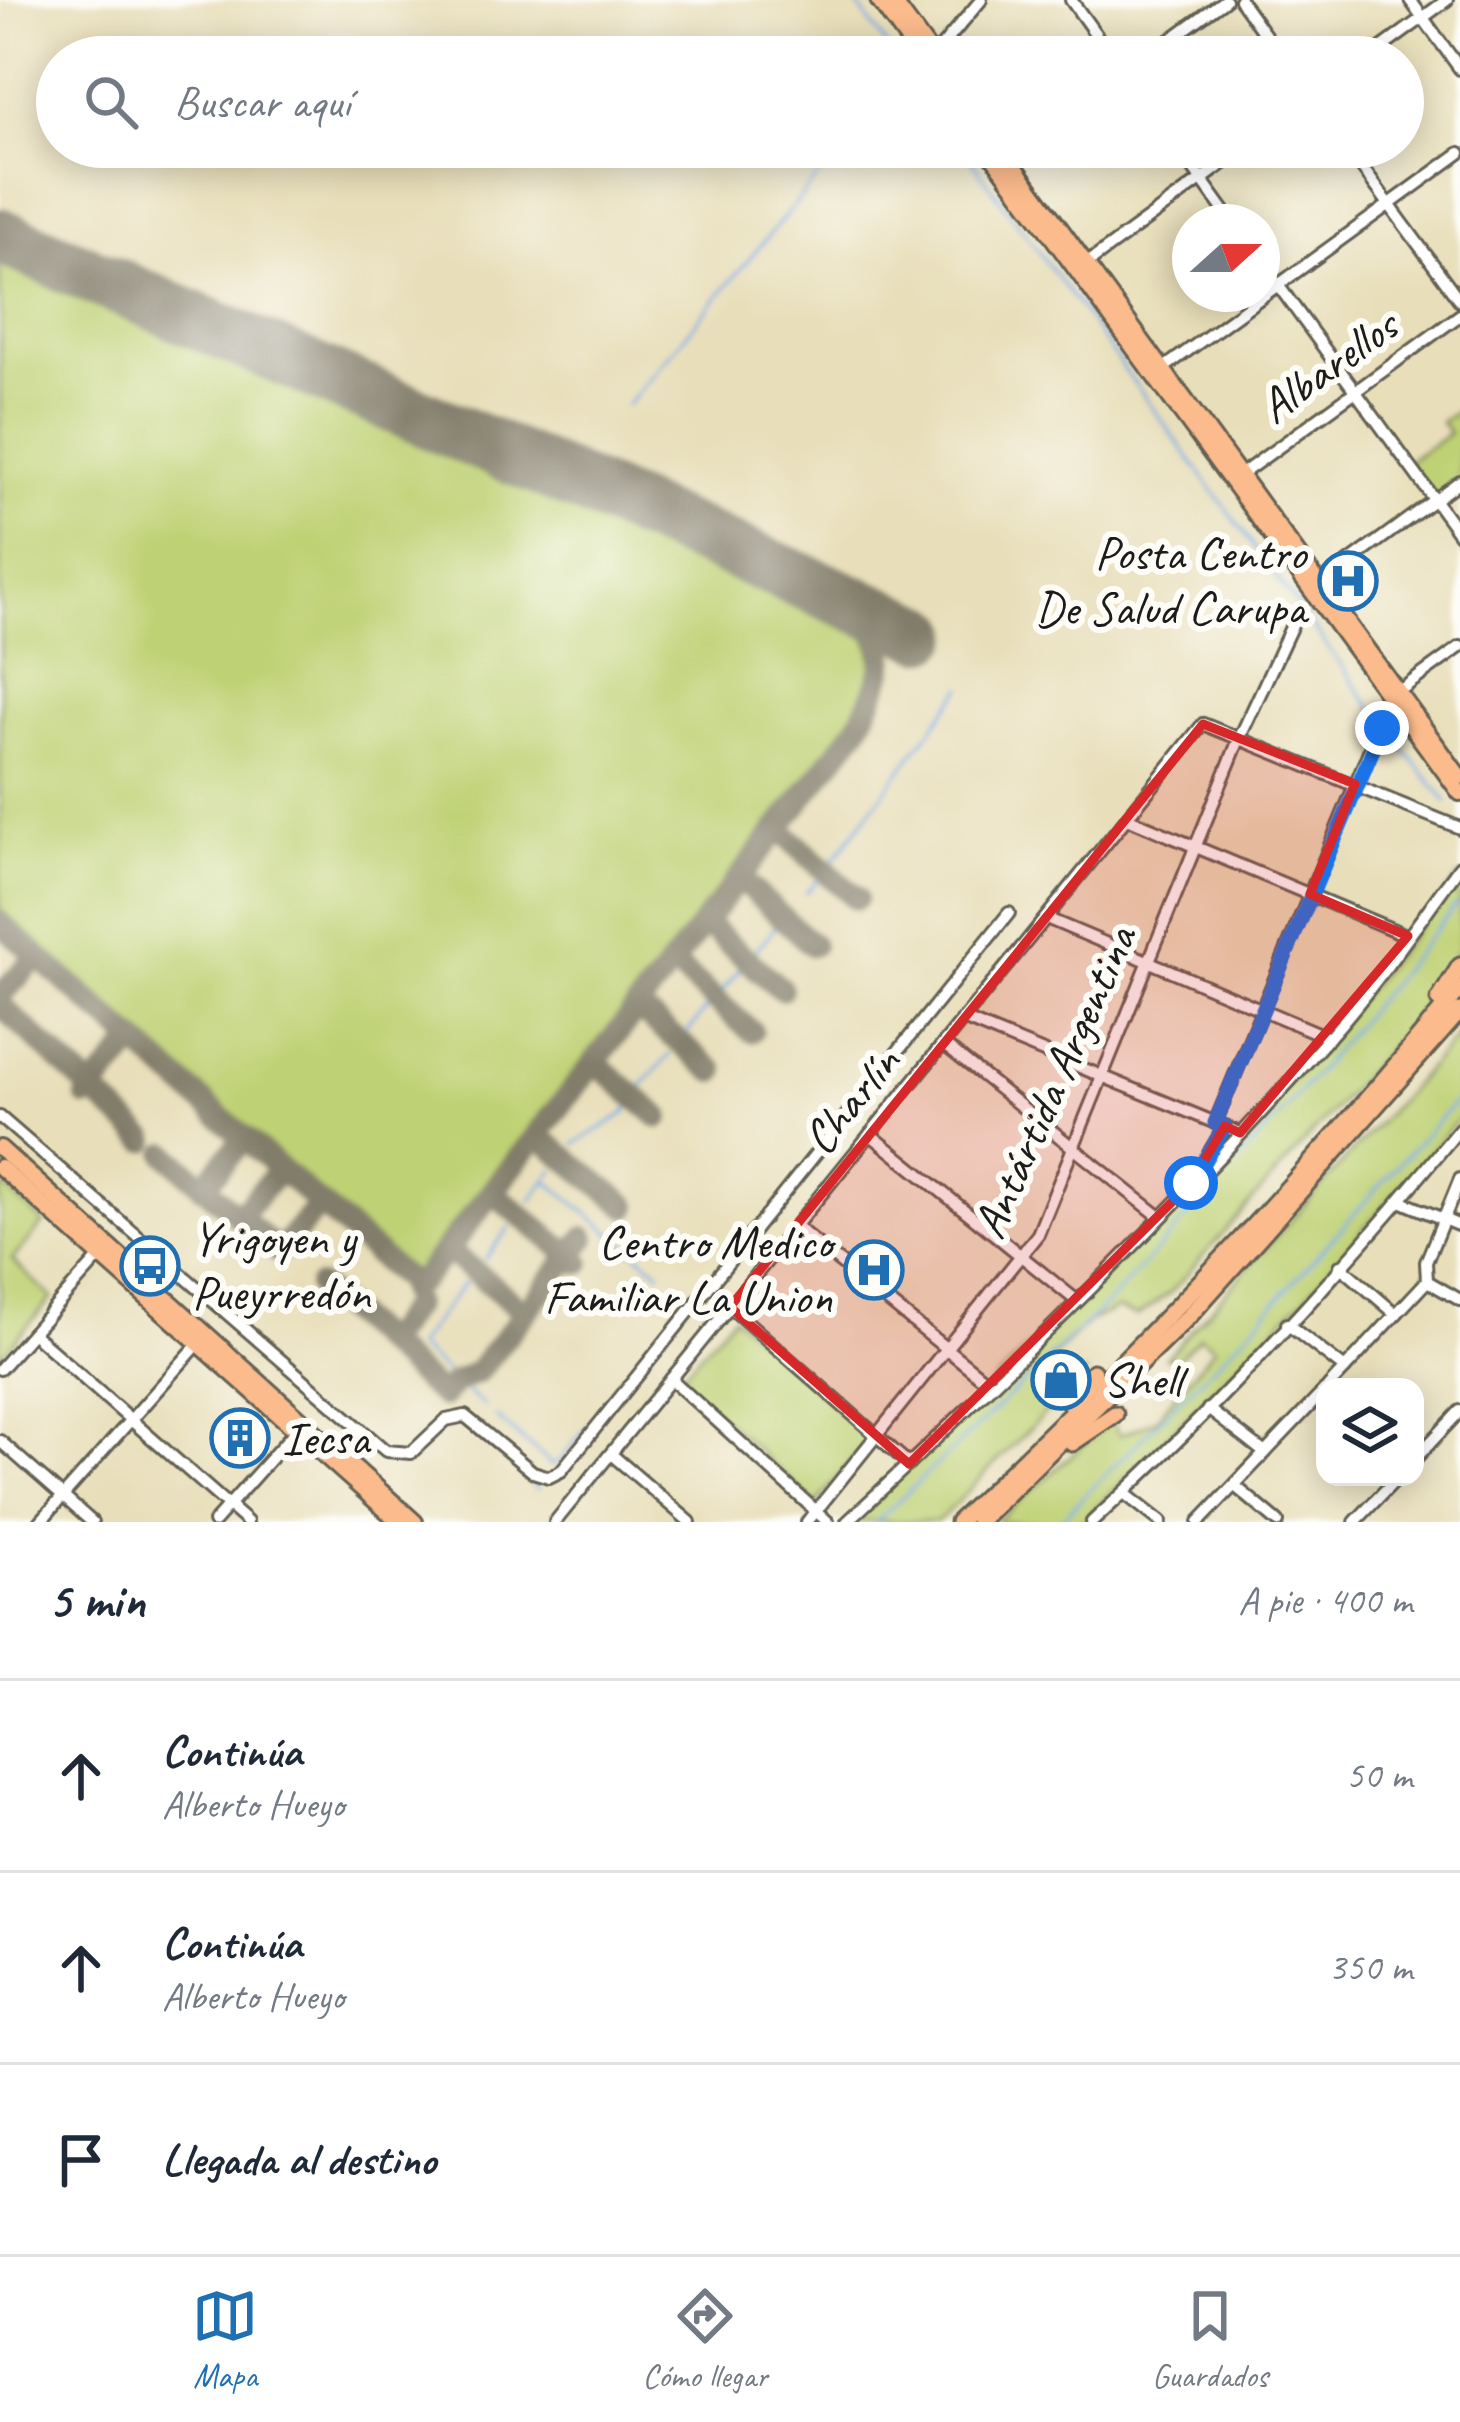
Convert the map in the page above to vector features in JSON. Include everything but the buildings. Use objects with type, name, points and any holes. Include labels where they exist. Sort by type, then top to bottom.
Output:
[{"type":"highway","points":[[1400,1073],[1460,966]]},
{"type":"highway","points":[[978,1522],[1192,1313],[1400,1073],[1460,988]]},
{"type":"highway","points":[[958,1522],[1037,1447],[1460,1012]]},
{"type":"highway","points":[[1400,1073],[1460,1025]]},
{"type":"highway","points":[[1162,1313],[1255,1223]]},
{"type":"highway","points":[[1161,1358],[1192,1313]]},
{"type":"highway","points":[[1037,1447],[1093,1372]]},
{"type":"highway","points":[[1035,1468],[1115,1414]]},
{"type":"main road","points":[[878,0],[905,36]]},
{"type":"main road","points":[[892,0],[919,36]]},
{"type":"main road","points":[[1002,168],[1239,476],[1393,696]]},
{"type":"main road","points":[[1016,168],[1158,373],[1393,696],[1460,777]]},
{"type":"main road","points":[[1406,712],[1460,793]]},
{"type":"main road","points":[[0,1148],[199,1343],[234,1366],[296,1430],[397,1518],[416,1522]]},
{"type":"main road","points":[[0,1167],[104,1251],[397,1518]]},
{"type":"street","points":[[951,36],[980,0]]},
{"type":"street","points":[[1071,0],[1097,36]]},
{"type":"street","points":[[1176,36],[1225,0]]},
{"type":"street","points":[[1240,0],[1266,36]]},
{"type":"street","points":[[1410,0],[1460,69]]},
{"type":"street","points":[[1398,36],[1447,0]]},
{"type":"street","points":[[1280,284],[1460,153]]},
{"type":"street","points":[[1193,168],[1219,204]]},
{"type":"street","points":[[1084,265],[1216,168]]},
{"type":"street","points":[[1362,168],[1460,301]]},
{"type":"street","points":[[1280,288],[1460,535]]},
{"type":"street","points":[[1158,373],[1241,312]]},
{"type":"street","name":"Albarellos","points":[[1239,476],[1460,315]]},
{"type":"street","points":[[1318,585],[1460,482]]},
{"type":"street","name":"Antártida Argentina","points":[[807,1522],[1038,1234],[1240,737],[1292,626]]},
{"type":"street","points":[[1393,696],[1460,647]]},
{"type":"street","points":[[1191,1183],[1220,1125],[1379,731],[1406,712]]},
{"type":"street","name":"Charlín","points":[[555,1522],[1203,724],[1240,737]]},
{"type":"street","points":[[1240,737],[1460,829]]},
{"type":"street","points":[[1127,818],[1408,936]]},
{"type":"street","points":[[847,1522],[1077,1301],[1329,1038],[1460,866]]},
{"type":"street","points":[[0,1117],[386,1451],[411,1454],[446,1420],[465,1416],[533,1472],[549,1477],[562,1472],[1009,913]]},
{"type":"street","points":[[1046,918],[1329,1038]]},
{"type":"street","points":[[963,1019],[1240,1133]]},
{"type":"street","points":[[943,1044],[1159,1216]]},
{"type":"street","points":[[869,1134],[1077,1301]]},
{"type":"street","points":[[1092,1522],[1208,1409],[1457,1136]]},
{"type":"street","points":[[1337,1378],[1426,1281],[1426,1262],[1460,1179]]},
{"type":"street","points":[[1400,1201],[1460,1226]]},
{"type":"street","points":[[795,1226],[992,1385]]},
{"type":"street","points":[[0,1370],[104,1251]]},
{"type":"street","points":[[1340,1266],[1396,1314]]},
{"type":"street","points":[[1426,1281],[1460,1300]]},
{"type":"street","points":[[730,1307],[909,1464]]},
{"type":"street","points":[[1287,1324],[1346,1369]]},
{"type":"street","points":[[32,1333],[247,1522]]},
{"type":"street","points":[[40,1522],[199,1343]]},
{"type":"street","points":[[671,1379],[828,1522]]},
{"type":"street","points":[[1199,1522],[1316,1398]]},
{"type":"street","points":[[1208,1409],[1264,1453]]},
{"type":"street","points":[[1424,1449],[1460,1411]]},
{"type":"street","points":[[214,1522],[296,1430]]},
{"type":"street","points":[[0,1441],[92,1522]]},
{"type":"street","points":[[611,1454],[690,1522]]},
{"type":"street","points":[[1234,1486],[1278,1522]]},
{"type":"street","points":[[1355,1522],[1389,1486]]},
{"type":"street","points":[[1124,1493],[1161,1522]]},
{"type":"highlighted area","points":[[1203,724],[1355,784],[1310,894],[1408,936],[1240,1133],[1225,1126],[1191,1183],[909,1464],[730,1307]]},
{"type":"green space","points":[[0,258],[855,624],[866,637],[871,652],[870,682],[840,739],[415,1271],[406,1270],[0,909]]},
{"type":"green space","points":[[1460,409],[1460,481],[1435,500],[1407,462],[1449,434],[1441,422]]},
{"type":"green space","points":[[1460,876],[1460,947],[1416,1017],[1171,1292],[1137,1316],[1117,1309],[1089,1322],[1038,1372],[1059,1393],[1086,1372],[937,1522],[853,1522],[1272,1104]]},
{"type":"green space","points":[[1460,1033],[1460,1117],[1307,1295],[1082,1522],[995,1522],[1111,1421],[1120,1435],[1155,1420],[1215,1347],[1200,1336],[1177,1360],[1166,1358]]},
{"type":"green space","points":[[0,1184],[44,1223],[12,1260],[52,1298],[0,1357]]},
{"type":"green space","points":[[733,1316],[871,1437],[816,1504],[679,1378]]},
{"type":"waterway","points":[[854,0],[880,36]]},
{"type":"waterway","points":[[627,405],[825,168]]},
{"type":"waterway","points":[[977,168],[1378,716]]},
{"type":"waterway","points":[[832,862],[963,687]]},
{"type":"waterway","points":[[1391,733],[1447,802]]},
{"type":"waterway","points":[[806,893],[821,876]]},
{"type":"waterway","points":[[876,1522],[1112,1299],[1287,1108],[1457,904]]},
{"type":"waterway","points":[[751,956],[778,924]]},
{"type":"waterway","points":[[718,996],[743,965]]},
{"type":"waterway","points":[[687,1033],[709,1005]]},
{"type":"waterway","points":[[637,1091],[670,1055]]},
{"type":"waterway","points":[[1058,1522],[1252,1328],[1460,1096]]},
{"type":"waterway","points":[[575,1144],[626,1113],[630,1102]]},
{"type":"waterway","points":[[531,1201],[554,1170]]},
{"type":"waterway","points":[[546,1180],[660,1272]]},
{"type":"waterway","points":[[485,1259],[510,1227]]},
{"type":"waterway","points":[[446,1372],[416,1346],[464,1283]]},
{"type":"waterway","points":[[496,1417],[551,1464],[559,1462],[701,1285]]},
{"type":"waterway","points":[[466,1391],[484,1406]]},
{"type":"waterway","points":[[506,1458],[538,1490]]},
{"type":"taxiway","points":[[407,1281],[420,1281],[447,1250],[857,728],[879,681],[884,651],[874,621],[862,606]]},
{"type":"taxiway","points":[[779,829],[856,898]]},
{"type":"taxiway","points":[[740,879],[812,945]]},
{"type":"taxiway","points":[[0,923],[407,1281],[413,1305],[384,1345]]},
{"type":"taxiway","points":[[705,923],[781,989]]},
{"type":"taxiway","points":[[0,996],[37,956]]},
{"type":"taxiway","points":[[673,964],[751,1031]]},
{"type":"taxiway","points":[[0,1005],[146,1140]]},
{"type":"taxiway","points":[[638,1008],[714,1071]]},
{"type":"taxiway","points":[[87,1096],[136,1041]]},
{"type":"taxiway","points":[[595,1062],[659,1117]]},
{"type":"taxiway","points":[[537,1135],[627,1206]]},
{"type":"taxiway","points":[[203,1187],[244,1138]]},
{"type":"taxiway","points":[[167,1154],[279,1252],[320,1204]]},
{"type":"taxiway","points":[[239,1216],[280,1169]]},
{"type":"taxiway","points":[[492,1192],[580,1263]]},
{"type":"taxiway","points":[[319,1287],[442,1396],[454,1383],[477,1372],[585,1238]]},
{"type":"taxiway","points":[[447,1250],[525,1312]]},
{"type":"runway","points":[[0,236],[924,633]]},
{"type":"place","name":"Posta Centro De Salud Carupa","points":[[1348,581]]},
{"type":"place","name":"Yrigoyen y Pueyrredón","points":[[150,1266]]},
{"type":"place","name":"Centro Medico Familiar La Union","points":[[874,1270]]},
{"type":"place","name":"Shell","points":[[1061,1380]]},
{"type":"place","name":"Iecsa","points":[[240,1438]]},
{"type":"route","points":[[1191,1183],[1225,1126],[1215,1123],[1382,728]]}]
